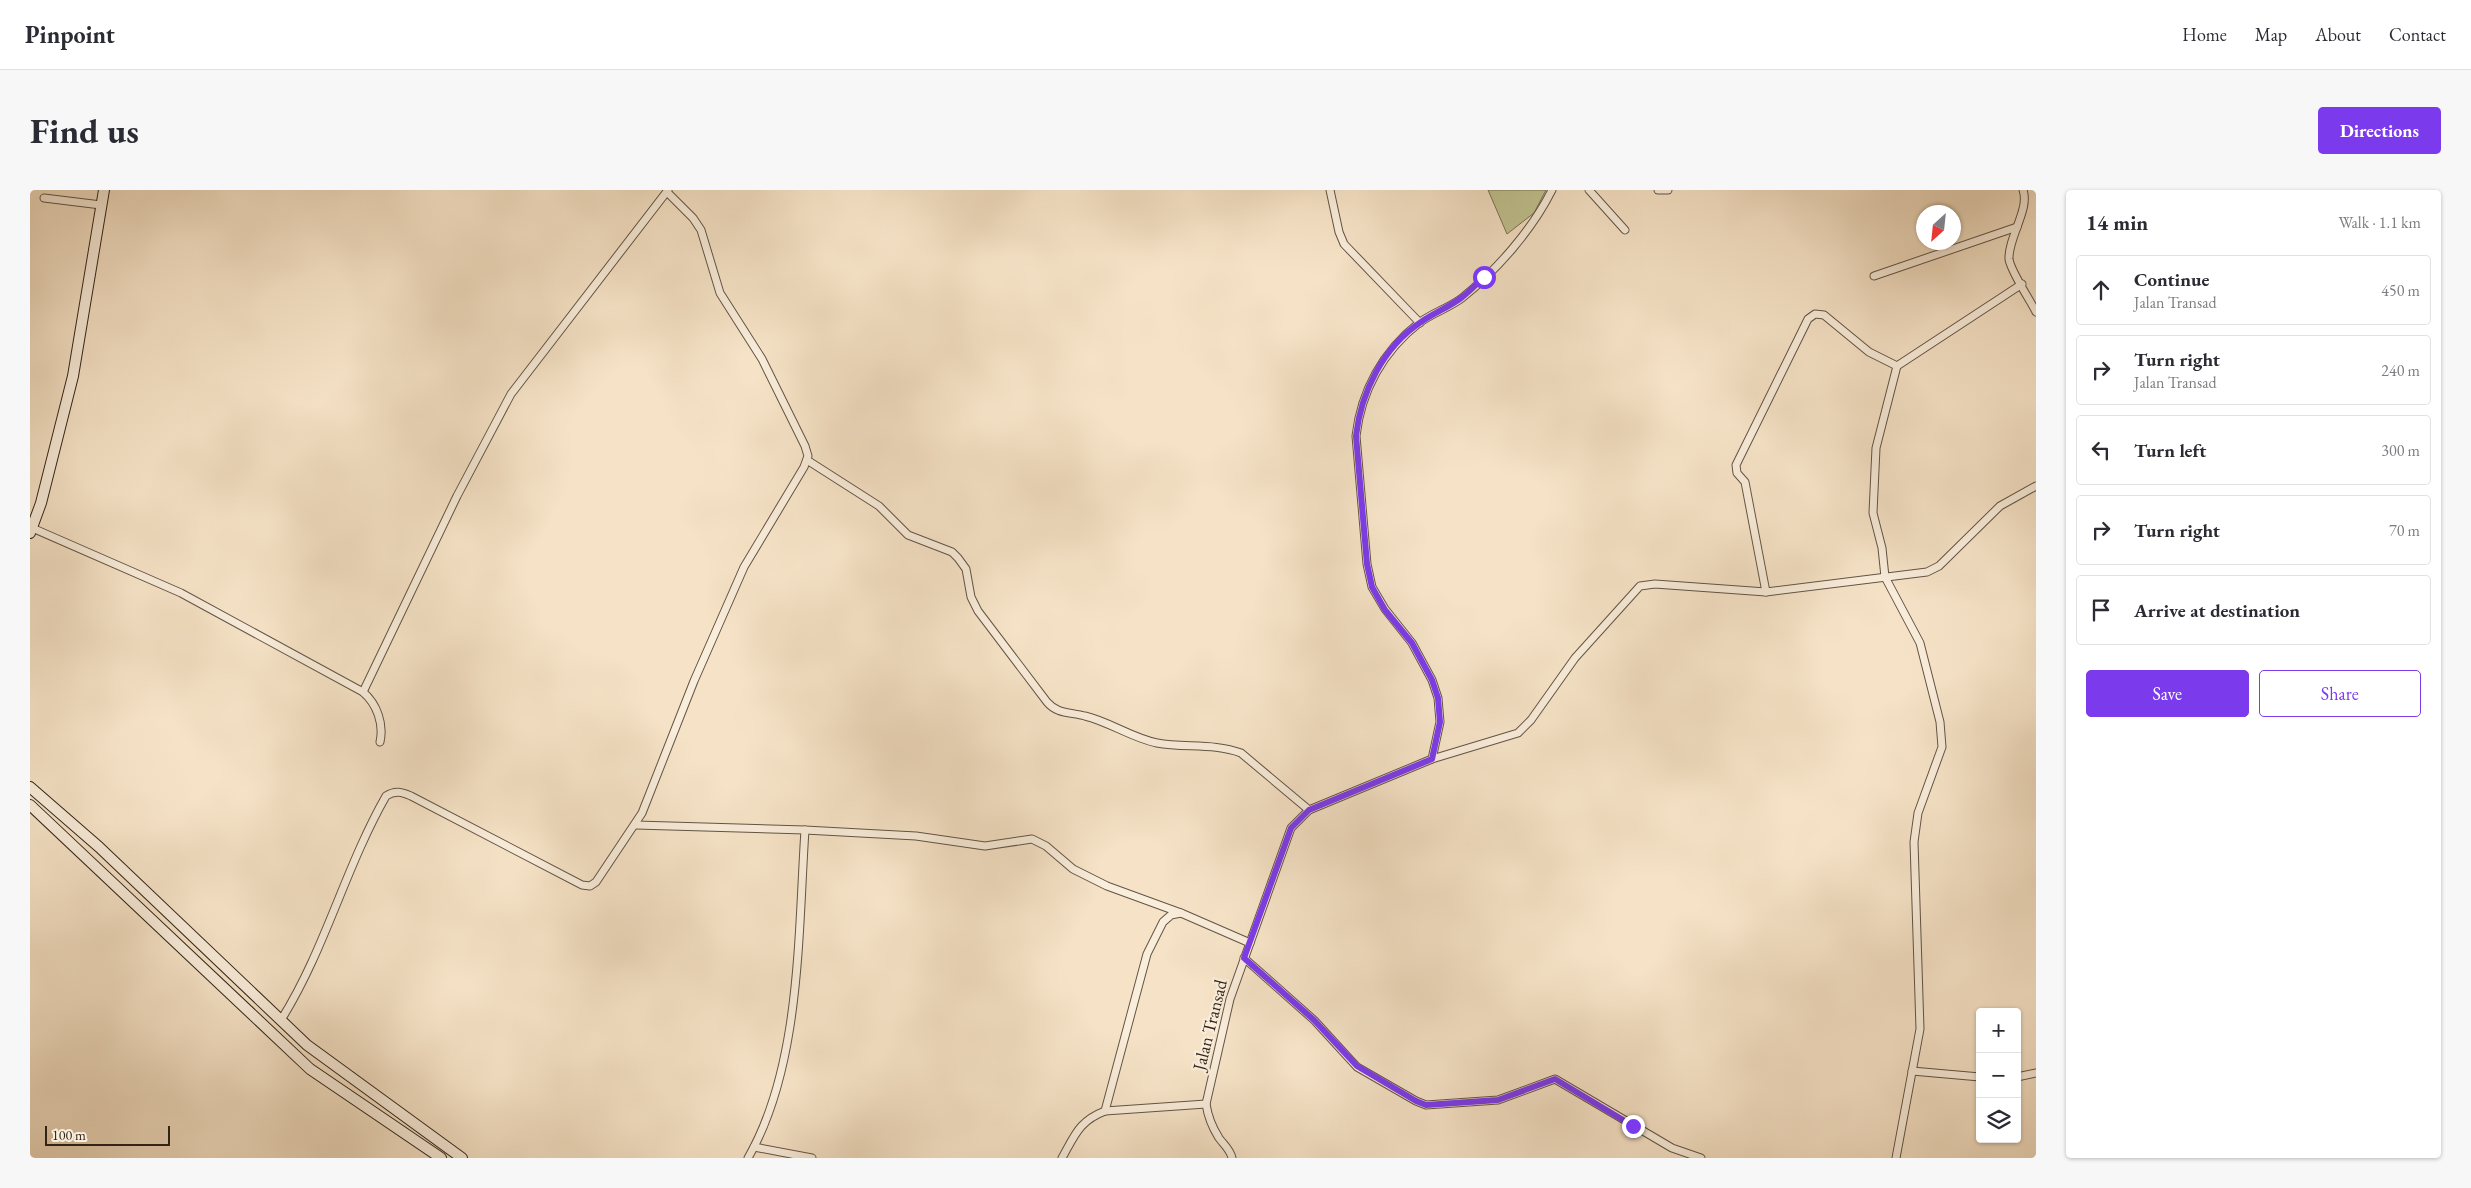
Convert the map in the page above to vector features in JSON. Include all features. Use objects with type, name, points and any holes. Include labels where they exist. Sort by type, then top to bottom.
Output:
[{"type":"street","points":[[104,190],[73,376],[41,503],[31,529],[181,593],[363,692],[371,700],[377,712],[381,732],[380,742]]},
{"type":"street","points":[[1330,190],[1339,232],[1344,244],[1420,322]]},
{"type":"street","points":[[1432,759],[1440,722],[1438,698],[1432,680],[1412,643],[1385,610],[1372,587],[1367,564],[1356,436],[1358,416],[1374,374],[1394,347],[1420,322],[1461,298],[1484,277],[1529,228],[1552,190]]},
{"type":"street","points":[[1590,190],[1625,230]]},
{"type":"street","points":[[1658,190],[1668,190]]},
{"type":"street","points":[[2022,190],[2025,199],[2016,226],[2010,260],[2036,312]]},
{"type":"street","points":[[281,1020],[299,990],[368,832],[386,796],[391,793],[400,792],[411,796],[582,885],[590,886],[596,882],[636,825],[694,681],[744,567],[807,460],[806,446],[762,359],[720,292],[701,230],[693,218],[668,191],[511,394],[457,496],[363,692]]},
{"type":"street","points":[[44,198],[101,205]]},
{"type":"street","points":[[1874,276],[2016,226]]},
{"type":"street","points":[[1896,1158],[1920,1029],[1914,842],[1918,813],[1942,748],[1940,722],[1920,643],[1885,577],[1882,548],[1873,513],[1873,475],[1876,448],[1897,366],[2022,284]]},
{"type":"street","points":[[1897,366],[1869,352],[1824,315],[1815,314],[1808,319],[1736,465],[1737,473],[1745,482],[1766,592],[1933,570],[2000,506],[2036,486]]},
{"type":"street","points":[[807,460],[879,506],[908,535],[952,552],[958,558],[966,569],[972,597],[978,611],[1046,702],[1055,710],[1087,716],[1158,743],[1228,749],[1241,753],[1309,810]]},
{"type":"street","name":"Jalan Transad","points":[[1206,1104],[1230,999],[1244,958],[1291,828],[1309,810],[1432,759],[1518,733],[1531,720],[1575,658],[1640,586],[1655,584],[1766,592]]},
{"type":"street","points":[[30,787],[98,847],[318,1054],[462,1158]]},
{"type":"street","points":[[30,805],[310,1069],[441,1158]]},
{"type":"street","points":[[636,825],[805,830],[916,836],[985,846],[1032,839],[1046,846],[1073,869],[1107,886],[1181,912],[1250,943]]},
{"type":"street","points":[[748,1158],[768,1112],[787,1045],[793,1001],[805,830]]},
{"type":"street","points":[[1105,1111],[1147,954],[1163,922],[1172,914],[1181,912]]},
{"type":"street","points":[[1244,958],[1314,1020],[1357,1066],[1416,1101],[1426,1105],[1492,1100],[1555,1079],[1672,1148],[1701,1158]]},
{"type":"street","points":[[1912,1071],[1976,1077]]},
{"type":"street","points":[[2021,1076],[2036,1073]]},
{"type":"street","points":[[1062,1158],[1080,1125],[1092,1116],[1105,1111],[1206,1104],[1208,1117],[1214,1129],[1231,1152],[1232,1158]]},
{"type":"street","points":[[754,1147],[812,1158]]},
{"type":"green space","points":[[1488,190],[1546,190],[1534,213],[1507,234]]},
{"type":"route","points":[[1484,277],[1461,298],[1420,322],[1394,347],[1374,374],[1358,416],[1356,436],[1367,564],[1372,587],[1385,610],[1412,643],[1432,680],[1438,698],[1440,722],[1432,759],[1309,810],[1291,828],[1244,958],[1314,1020],[1357,1066],[1416,1101],[1426,1105],[1492,1100],[1504,1098],[1550,1079],[1555,1079],[1633,1126]]}]
